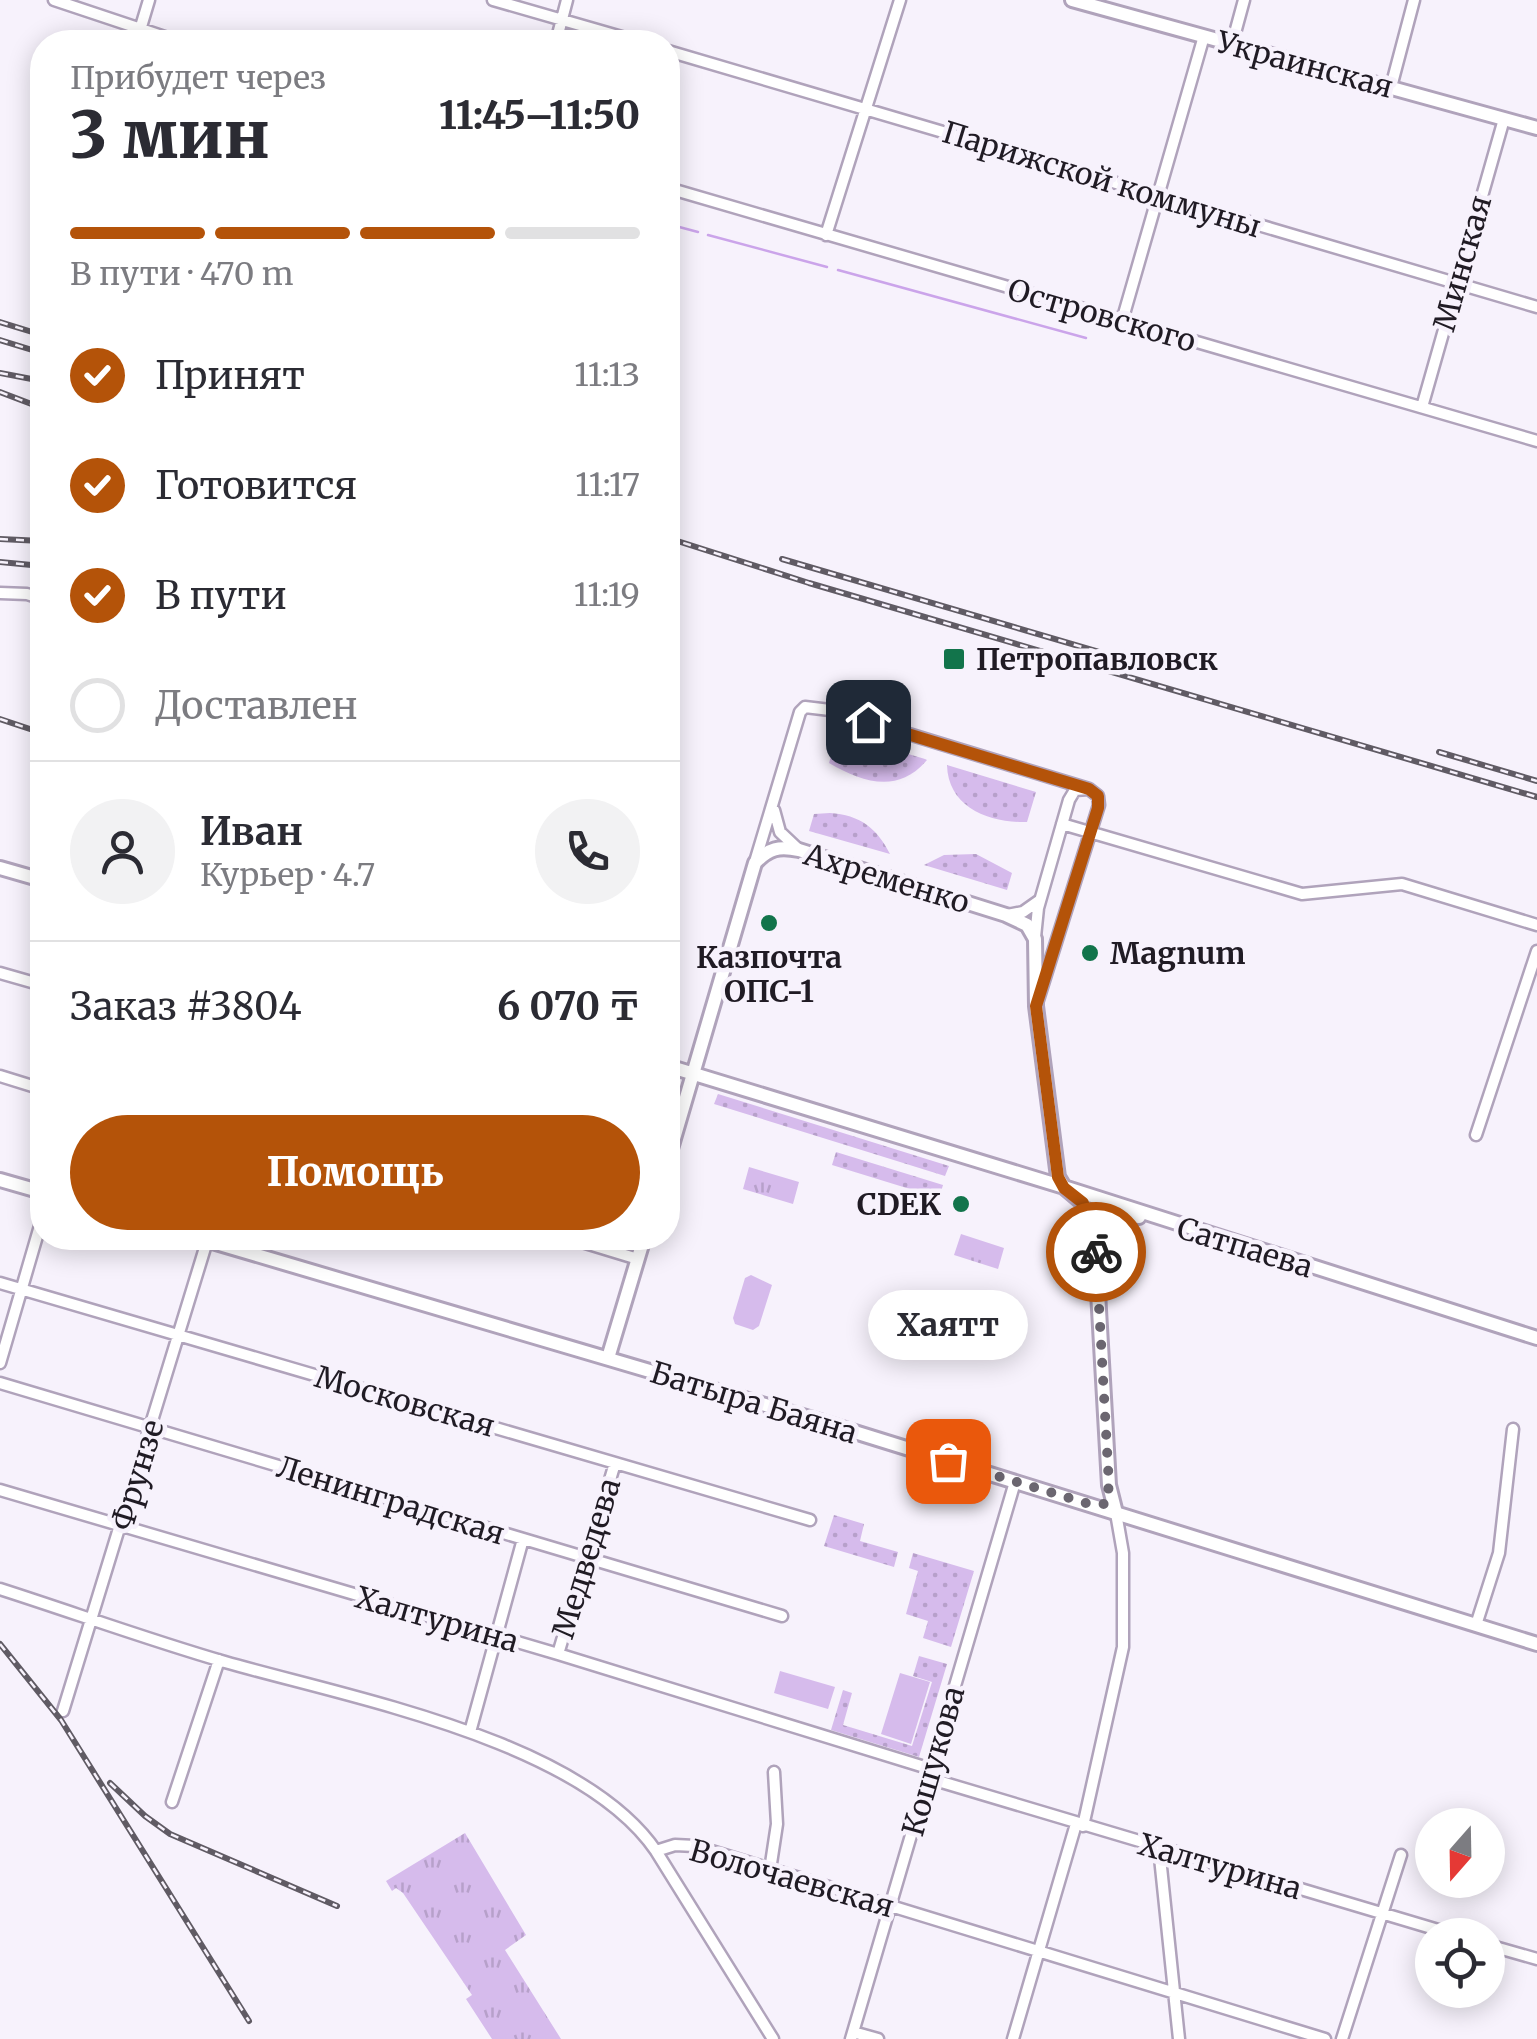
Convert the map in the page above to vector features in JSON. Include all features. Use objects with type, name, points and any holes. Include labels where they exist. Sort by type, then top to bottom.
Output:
[{"type":"street","points":[[54,0],[140,30],[149,0]]},
{"type":"street","points":[[493,0],[597,30]]},
{"type":"street","points":[[559,30],[567,0]]},
{"type":"street","points":[[826,235],[900,0]]},
{"type":"street","name":"Украинская","points":[[1074,0],[1537,128]]},
{"type":"street","points":[[1232,44],[1244,0]]},
{"type":"street","points":[[1391,87],[1414,0]]},
{"type":"street","points":[[1122,321],[1204,36]]},
{"type":"street","name":"Парижской коммуны","points":[[680,54],[1537,307]]},
{"type":"street","name":"Минская","points":[[1422,407],[1504,119]]},
{"type":"street","name":"Островского","points":[[680,192],[1537,440]]},
{"type":"street","points":[[0,593],[30,595]]},
{"type":"street","points":[[680,1118],[804,707],[830,710],[1089,789],[1098,796],[1100,802],[1091,833],[1036,1006]]},
{"type":"street","points":[[1013,2039],[1080,1825],[1123,1647],[1123,1553],[1109,1485],[1096,1258],[1082,1200],[1064,1188],[1058,1177],[1036,1006],[1035,938],[1040,899],[1073,792],[1089,789]]},
{"type":"street","points":[[773,803],[780,832],[799,850]]},
{"type":"street","points":[[1062,824],[1302,894],[1402,884],[1537,925]]},
{"type":"street","name":"Ахременко","points":[[755,863],[775,848],[799,850],[1006,914],[1022,921],[1035,938]]},
{"type":"street","points":[[0,868],[30,877]]},
{"type":"street","points":[[1006,914],[1023,912],[1040,899]]},
{"type":"street","points":[[1476,1135],[1537,951]]},
{"type":"street","points":[[0,973],[30,982]]},
{"type":"street","name":"Сатпаева","points":[[680,1070],[1537,1338]]},
{"type":"street","points":[[0,1076],[30,1085]]},
{"type":"street","points":[[0,1180],[30,1189]]},
{"type":"street","points":[[1091,1226],[1096,1206],[1114,1204]]},
{"type":"street","points":[[1096,1258],[1101,1230],[1108,1220],[1124,1216],[1158,1219]]},
{"type":"street","points":[[0,1362],[33,1250]]},
{"type":"street","name":"Фрунзе","points":[[63,1711],[180,1334],[202,1250]]},
{"type":"street","name":"Батыра Баяна","points":[[245,1250],[1089,1504],[1533,1645]]},
{"type":"street","points":[[608,1250],[638,1259]]},
{"type":"street","points":[[608,1358],[641,1250]]},
{"type":"street","name":"Московская","points":[[0,1283],[810,1520]]},
{"type":"street","name":"Ленинградская","points":[[0,1383],[782,1616]]},
{"type":"street","points":[[1476,1625],[1499,1553],[1513,1428]]},
{"type":"street","name":"Медведева","points":[[558,1654],[615,1462]]},
{"type":"street","name":"Кошукова","points":[[852,2035],[1015,1482]]},
{"type":"street","points":[[1089,1504],[1106,1504],[1109,1485]]},
{"type":"street","name":"Халтурина","points":[[0,1490],[558,1654],[1080,1825],[1415,1923]]},
{"type":"street","points":[[470,1732],[523,1539]]},
{"type":"street","name":"Волочаевская","points":[[0,1589],[219,1660],[470,1732],[587,1786],[626,1815],[656,1851],[684,1844],[1325,2039]]},
{"type":"street","points":[[172,1802],[219,1660]]},
{"type":"street","points":[[770,1870],[777,1824],[774,1772]]},
{"type":"street","points":[[1160,1848],[1178,2039]]},
{"type":"street","points":[[656,1851],[773,2039]]},
{"type":"street","points":[[1342,2039],[1401,1856]]},
{"type":"street","points":[[1505,1950],[1537,1959]]},
{"type":"street","points":[[852,2035],[878,2039]]},
{"type":"green space","points":[[838,733],[927,760],[904,778],[868,780],[829,763]]},
{"type":"green space","points":[[947,765],[1036,792],[1027,822],[999,820],[974,810],[955,792]]},
{"type":"green space","points":[[830,813],[866,824],[890,854],[809,831],[814,814]]},
{"type":"green space","points":[[976,854],[1012,873],[1007,890],[924,865],[944,855]]},
{"type":"green space","points":[[718,1094],[949,1166],[945,1176],[714,1104]]},
{"type":"green space","points":[[836,1152],[943,1185],[939,1198],[832,1165]]},
{"type":"green space","points":[[749,1167],[799,1182],[793,1204],[743,1189]]},
{"type":"green space","points":[[961,1234],[1004,1248],[998,1269],[954,1255]]},
{"type":"green space","points":[[751,1275],[772,1285],[759,1326],[753,1330],[735,1324],[733,1318],[745,1278]]},
{"type":"green space","points":[[834,1515],[864,1524],[860,1541],[898,1552],[894,1567],[824,1546]]},
{"type":"green space","points":[[913,1553],[974,1571],[951,1647],[923,1638],[928,1621],[906,1614],[918,1571],[909,1568]]},
{"type":"green space","points":[[919,1656],[947,1664],[919,1757],[831,1730],[843,1690],[852,1693],[843,1725],[912,1746],[932,1682],[913,1676]]},
{"type":"green space","points":[[780,1671],[835,1687],[828,1709],[774,1693]]},
{"type":"green space","points":[[900,1673],[930,1682],[911,1744],[881,1734]]},
{"type":"green space","points":[[465,1833],[526,1935],[505,1950],[561,2039],[492,2039],[466,1999],[472,1995],[403,1893],[396,1888],[392,1891],[386,1881]]},
{"type":"waterway","points":[[680,227],[698,232]]},
{"type":"waterway","points":[[708,235],[827,267]]},
{"type":"waterway","points":[[838,270],[1086,338]]},
{"type":"railway","points":[[0,322],[30,331]]},
{"type":"railway","points":[[0,340],[30,349]]},
{"type":"railway","points":[[0,373],[30,379]]},
{"type":"railway","points":[[0,392],[30,403]]},
{"type":"railway","points":[[0,539],[30,540]]},
{"type":"railway","points":[[680,542],[1537,797]]},
{"type":"railway","points":[[782,559],[1157,669]]},
{"type":"railway","points":[[0,562],[30,565]]},
{"type":"railway","points":[[0,719],[30,729]]},
{"type":"railway","points":[[1439,752],[1537,781]]},
{"type":"railway","points":[[0,1644],[61,1720],[249,2021]]},
{"type":"railway","points":[[110,1783],[170,1834],[337,1906]]},
{"type":"way so far","points":[[948,1461],[1089,1504],[1106,1504],[1109,1485],[1096,1252]]},
{"type":"place","name":"Петропавловск","points":[[954,659]]},
{"type":"place","name":"Казпочта ОПС-1","points":[[769,923]]},
{"type":"place","name":"Magnum","points":[[1090,953]]},
{"type":"place","name":"CDEK","points":[[961,1204]]},
{"type":"place","name":"Хаятт","points":[[948,1461]]},
{"type":"route","points":[[868,722],[1089,789],[1098,796],[1100,802],[1036,1006],[1058,1177],[1064,1188],[1083,1203],[1096,1252]]}]
